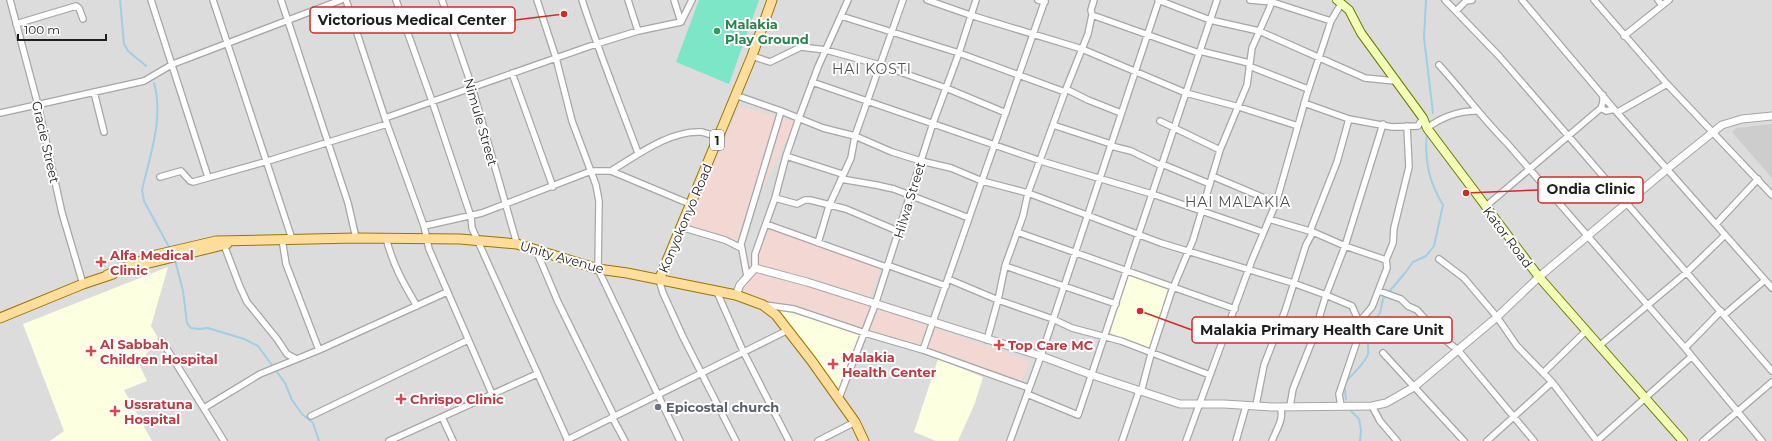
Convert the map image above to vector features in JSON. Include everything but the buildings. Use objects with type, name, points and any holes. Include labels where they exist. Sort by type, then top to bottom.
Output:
[{"type":"main road","name":"Konyokonyo Road","points":[[659,280],[752,56],[772,0]]},
{"type":"main road","name":"Kator Road","points":[[1339,2],[1349,10],[1361,33],[1423,118],[1428,128],[1485,207],[1539,277],[1683,441]]},
{"type":"main road","name":"Unity Avenue","points":[[173,254],[216,241],[234,242],[282,239],[356,238],[426,238],[478,241],[517,244],[598,269],[627,273],[736,295],[763,305],[776,315],[839,398],[855,422],[864,441]]},
{"type":"main road","name":"Unity Avenue","points":[[173,254],[234,242]]},
{"type":"main road","points":[[107,275],[173,254]]},
{"type":"main road","points":[[0,318],[156,255],[173,254]]},
{"type":"street","name":"Gracie Street","points":[[10,0],[38,105],[62,213],[83,284]]},
{"type":"street","points":[[151,0],[173,64],[208,177]]},
{"type":"street","points":[[214,0],[268,161],[292,239]]},
{"type":"street","points":[[281,0],[350,211],[356,238]]},
{"type":"street","points":[[0,113],[144,81],[173,64],[341,0]]},
{"type":"street","points":[[346,0],[386,121],[424,226],[429,249],[492,394]]},
{"type":"street","points":[[396,0],[432,100],[471,217],[472,228],[536,374],[567,440],[788,330]]},
{"type":"street","name":"Nimule Street","points":[[442,0],[472,87],[517,244]]},
{"type":"street","points":[[537,0],[556,58],[572,120],[591,171],[599,201],[598,269],[680,441]]},
{"type":"street","points":[[582,0],[596,44],[613,83],[638,153]]},
{"type":"street","points":[[628,0],[638,31]]},
{"type":"street","points":[[674,0],[681,22]]},
{"type":"street","points":[[681,22],[692,0]]},
{"type":"street","points":[[736,295],[740,285],[755,268],[755,254],[776,198],[786,156],[799,118],[812,82],[848,0]]},
{"type":"street","points":[[818,243],[829,206],[851,158],[855,136],[903,0]]},
{"type":"street","points":[[927,0],[1033,35],[1082,49],[1186,93],[1239,107],[1298,126]]},
{"type":"street","name":"Hilwa Street","points":[[839,398],[875,305],[886,266],[900,232],[933,123],[959,53],[976,0]]},
{"type":"street","points":[[923,350],[1045,1],[1038,0]]},
{"type":"street","points":[[987,340],[998,300],[1005,266],[1023,216],[1028,193],[1082,49],[1092,16],[1091,10],[1094,0]]},
{"type":"street","points":[[1010,441],[1041,356],[1158,0],[1210,20],[1259,31],[1365,78],[1395,81]]},
{"type":"street","points":[[1027,394],[1078,416],[1217,0]]},
{"type":"street","points":[[1250,0],[1272,1],[1331,22]]},
{"type":"street","points":[[1445,0],[1499,56],[1772,371]]},
{"type":"street","points":[[1456,11],[1466,1],[1472,0]]},
{"type":"street","points":[[1522,0],[1772,288]]},
{"type":"street","points":[[1594,0],[1667,84],[1772,195]]},
{"type":"street","points":[[1658,0],[1662,5]]},
{"type":"street","points":[[1624,36],[1669,0]]},
{"type":"street","points":[[1122,441],[1140,392],[1151,354],[1174,287],[1189,251],[1220,150],[1247,85],[1252,48],[1272,1]]},
{"type":"street","points":[[1186,441],[1198,404],[1235,309],[1262,232],[1276,203],[1308,89],[1339,2]]},
{"type":"street","points":[[16,24],[76,6],[80,8],[83,19]]},
{"type":"street","points":[[841,16],[959,53],[1121,112]]},
{"type":"street","points":[[1092,16],[1200,52],[1249,64],[1308,89]]},
{"type":"street","points":[[160,177],[181,171],[192,182],[268,161],[328,143],[386,121],[432,100],[596,44],[638,31],[681,22]]},
{"type":"street","points":[[752,56],[772,62],[801,47],[826,50],[880,65],[946,88],[1006,113]]},
{"type":"street","points":[[1440,65],[1476,111],[1506,142],[1684,348],[1762,441]]},
{"type":"street","points":[[512,73],[553,187]]},
{"type":"street","points":[[812,82],[868,100],[1041,161],[1202,210],[1262,232]]},
{"type":"street","points":[[1601,108],[1606,111],[1616,110],[1667,84]]},
{"type":"street","points":[[94,92],[104,132]]},
{"type":"street","points":[[735,95],[823,128],[855,136],[892,152],[951,168],[982,181],[1028,193],[1088,214],[1161,243],[1293,283],[1326,295],[1352,306],[1359,322]]},
{"type":"street","points":[[1485,207],[1601,108],[1603,95]]},
{"type":"street","points":[[1304,103],[1348,119],[1383,124],[1392,127],[1418,126],[1423,118]]},
{"type":"street","points":[[747,276],[741,248],[781,111]]},
{"type":"street","points":[[1428,128],[1436,122],[1459,112],[1476,111]]},
{"type":"street","points":[[755,268],[807,282],[875,305],[1041,356],[1140,392],[1180,404],[1256,405],[1280,407],[1372,406],[1386,403],[1414,387],[1497,317],[1539,277],[1587,236],[1667,168],[1722,125],[1731,121],[1772,116]]},
{"type":"street","points":[[1256,405],[1264,365],[1285,311],[1306,245],[1337,162],[1348,119]]},
{"type":"street","points":[[1160,121],[1220,150]]},
{"type":"street","points":[[1290,406],[1293,389],[1312,341],[1326,295],[1345,246],[1383,124]]},
{"type":"street","points":[[1053,125],[1131,151],[1210,184]]},
{"type":"street","points":[[1341,406],[1339,394],[1356,341],[1359,322],[1372,307],[1379,291],[1387,268],[1386,260],[1393,243],[1394,228],[1409,167],[1407,126]]},
{"type":"street","points":[[612,171],[638,153],[674,137],[688,133],[701,132],[719,137]]},
{"type":"street","points":[[786,156],[842,177],[876,184],[969,218]]},
{"type":"street","points":[[424,226],[471,217],[553,187],[591,171],[612,171],[690,204]]},
{"type":"street","points":[[1212,176],[1276,203]]},
{"type":"street","points":[[1716,224],[1758,179]]},
{"type":"street","points":[[776,198],[797,204],[805,200],[810,200],[829,206],[846,209],[900,232]]},
{"type":"street","points":[[1269,219],[1311,231],[1345,246],[1386,260]]},
{"type":"street","points":[[766,224],[946,286]]},
{"type":"street","points":[[681,227],[725,240],[741,248]]},
{"type":"street","points":[[1017,232],[1235,309]]},
{"type":"street","points":[[1599,346],[1686,273],[1726,235]]},
{"type":"street","points":[[386,238],[390,256],[398,275],[417,306]]},
{"type":"street","points":[[282,239],[286,264],[319,350]]},
{"type":"street","points":[[224,245],[234,275],[247,302],[278,339],[287,354],[296,359]]},
{"type":"street","points":[[536,250],[558,302],[625,441]]},
{"type":"street","points":[[1439,259],[1464,278],[1497,317],[1517,346],[1552,382],[1597,441],[1645,396],[1691,357]]},
{"type":"street","points":[[1005,266],[1116,304]]},
{"type":"street","points":[[948,279],[998,300],[1053,319],[1072,328],[1105,336],[1210,375]]},
{"type":"street","points":[[659,280],[663,293],[701,374],[736,441]]},
{"type":"street","points":[[1684,348],[1722,313],[1765,280]]},
{"type":"street","points":[[1379,291],[1402,299],[1424,317],[1441,337],[1458,350],[1534,441]]},
{"type":"street","points":[[204,408],[260,374],[319,350],[447,292]]},
{"type":"street","points":[[717,292],[744,351],[789,441]]},
{"type":"street","points":[[763,305],[794,309],[865,333],[923,350],[1029,388]]},
{"type":"street","points":[[1543,373],[1586,331]]},
{"type":"street","points":[[311,416],[468,340]]},
{"type":"street","points":[[162,341],[224,441]]},
{"type":"street","points":[[1382,353],[1464,441]]},
{"type":"street","points":[[389,441],[536,374]]},
{"type":"street","points":[[1487,441],[1552,382]]},
{"type":"street","points":[[1703,441],[1772,382]]},
{"type":"street","points":[[1236,441],[1246,406]]},
{"type":"street","points":[[1372,406],[1380,421],[1397,441]]},
{"type":"street","points":[[1272,441],[1281,420],[1282,412],[1280,407]]},
{"type":"street","points":[[442,417],[454,441]]},
{"type":"street","points":[[818,441],[855,422]]},
{"type":"shaded area","points":[[0,0],[1772,0],[1772,441],[0,441]]},
{"type":"shaded area","points":[[740,106],[795,122],[736,245],[688,224]]},
{"type":"shaded area","points":[[1772,124],[1772,178],[1732,132],[1736,128]]},
{"type":"shaded area","points":[[767,225],[881,268],[867,304],[1029,361],[1021,384],[737,294]]},
{"type":"shaded area","name":"Al Sabbah Children Hospital","points":[[168,267],[151,326],[158,338],[139,364],[147,381],[124,390],[152,441],[50,441],[64,431],[23,324]]},
{"type":"shaded area","points":[[1128,272],[1171,288],[1149,349],[1110,333]]},
{"type":"shaded area","name":"Malakia Health Center","points":[[774,308],[862,333],[839,395]]},
{"type":"shaded area","points":[[938,359],[983,377],[975,403],[958,441],[936,441],[914,432]]},
{"type":"green space","name":"Malakia Play Ground","points":[[699,0],[759,0],[729,84],[676,62]]},
{"type":"waterway","points":[[120,0],[124,44],[128,51],[146,66]]},
{"type":"waterway","points":[[1426,0],[1424,38],[1433,113]]},
{"type":"waterway","points":[[154,83],[157,96],[157,123],[142,190],[144,201],[170,249]]},
{"type":"waterway","points":[[1346,399],[1344,384],[1361,366],[1368,354],[1366,331],[1380,313],[1383,299],[1413,262],[1426,256],[1434,246],[1443,205],[1434,188],[1427,162],[1427,133]]},
{"type":"waterway","points":[[175,260],[183,291],[187,323],[191,328],[208,328],[244,339],[258,346],[285,383],[292,400],[302,414],[313,423],[319,441]]},
{"type":"waterway","points":[[1351,411],[1359,419],[1361,430],[1360,441]]},
{"type":"place","name":"Victorious Medical Center","points":[[564,14]]},
{"type":"place","name":"Malakia Play Ground","points":[[717,31]]},
{"type":"place","name":"Ondia Clinic","points":[[1466,193]]},
{"type":"place","name":"Alfa Medical Clinic","points":[[101,262]]},
{"type":"place","name":"Malakia Primary Health Care Unit","points":[[1140,311]]},
{"type":"place","name":"Top Care MC","points":[[999,345]]},
{"type":"place","name":"Al Sabbah Children Hospital","points":[[91,351]]},
{"type":"place","name":"Malakia Health Center","points":[[833,364]]},
{"type":"place","name":"Chrispo Clinic","points":[[401,399]]},
{"type":"place","name":"Epicostal church","points":[[658,407]]},
{"type":"place","name":"Ussratuna Hospital","points":[[115,411]]},
{"type":"district","name":"HAI KOSTI","points":[[872,69]]},
{"type":"district","name":"HAI MALAKIA","points":[[1238,202]]}]
